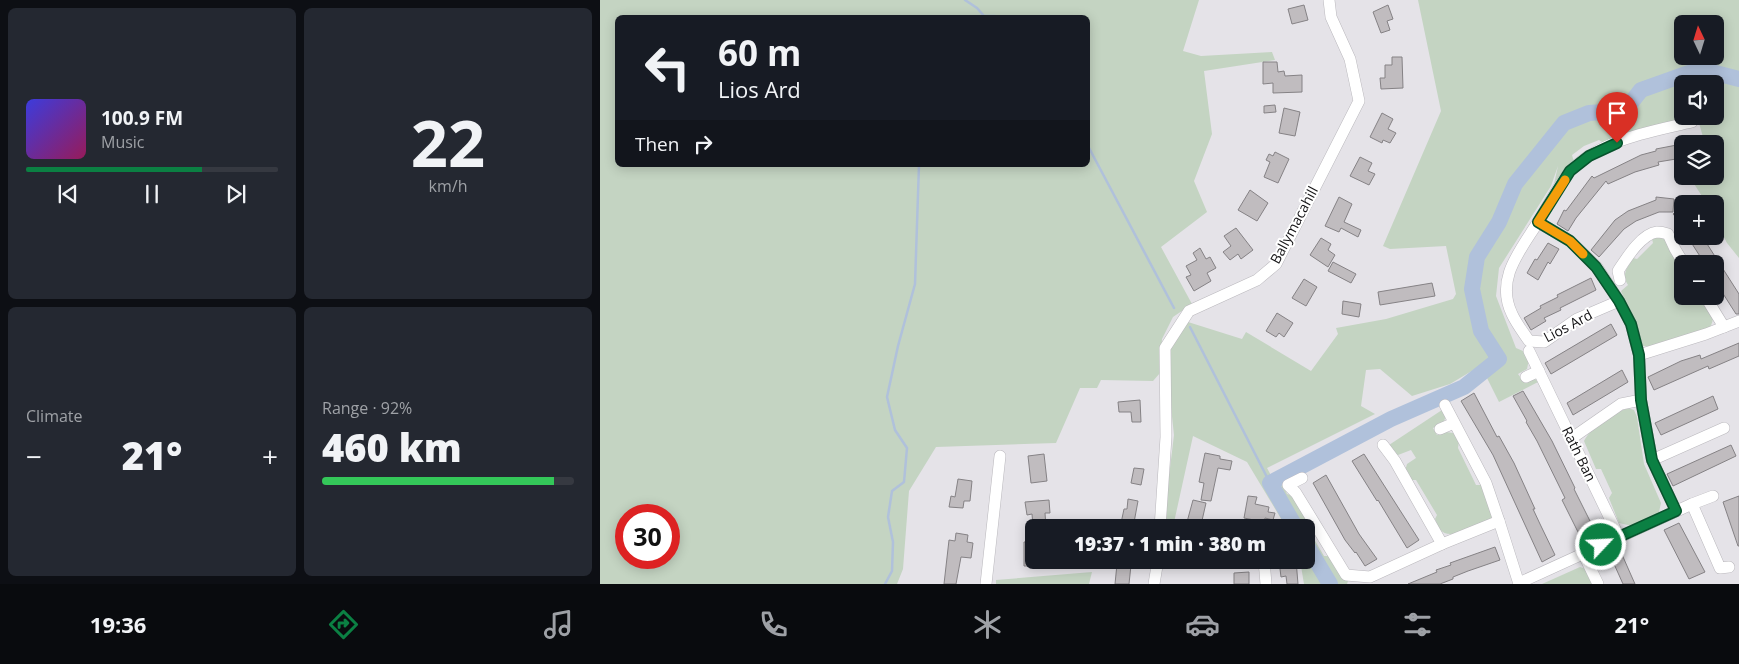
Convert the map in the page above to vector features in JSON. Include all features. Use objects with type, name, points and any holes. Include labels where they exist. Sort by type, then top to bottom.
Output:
[{"type":"street","name":"Ballymacahill","points":[[1161,519],[1166,437],[1165,348],[1189,311],[1257,280],[1276,264],[1359,101],[1350,59],[1331,17],[1329,0]]},
{"type":"street","name":"Lios Ard","points":[[1619,301],[1577,319],[1544,342],[1529,340],[1512,314],[1505,293],[1509,268],[1570,171],[1589,156],[1643,134],[1680,125]]},
{"type":"street","points":[[1538,222],[1570,241],[1596,267],[1619,301],[1631,324],[1639,355],[1641,400],[1652,460],[1676,511]]},
{"type":"street","points":[[1620,280],[1618,271],[1630,253],[1642,240],[1656,232],[1668,234],[1679,255]]},
{"type":"street","points":[[1711,305],[1724,326]]},
{"type":"street","points":[[1639,355],[1739,320]]},
{"type":"street","name":"Rath Ban","points":[[1530,351],[1619,537]]},
{"type":"street","points":[[1526,377],[1539,371]]},
{"type":"street","points":[[1572,438],[1621,404],[1641,400]]},
{"type":"street","points":[[1445,405],[1486,482],[1519,584],[1676,511],[1713,496]]},
{"type":"street","points":[[1440,429],[1454,424]]},
{"type":"street","points":[[1652,460],[1724,428]]},
{"type":"street","points":[[1383,446],[1399,458],[1442,544]]},
{"type":"street","points":[[986,584],[1000,456]]},
{"type":"street","points":[[1302,478],[1288,485],[1296,492],[1346,574],[1370,577],[1442,544],[1499,521]]},
{"type":"street","points":[[1692,504],[1720,568],[1729,567]]},
{"type":"street","points":[[1584,553],[1598,584]]},
{"type":"street","points":[[1154,584],[1156,569]]},
{"type":"street","points":[[1265,569],[1266,584]]},
{"type":"green space","points":[[600,0],[1199,0],[1183,51],[1201,56],[1272,52],[1275,60],[1204,71],[1212,134],[1194,181],[1207,212],[1161,247],[1192,304],[1173,317],[1162,339],[1160,373],[1153,381],[1101,380],[1097,388],[1080,388],[1056,443],[936,447],[909,491],[903,569],[897,584],[600,584]]},
{"type":"green space","points":[[1418,0],[1739,0],[1739,258],[1724,237],[1724,195],[1701,195],[1695,185],[1724,185],[1724,135],[1702,135],[1700,125],[1724,125],[1724,75],[1674,75],[1674,123],[1605,144],[1599,140],[1584,146],[1572,155],[1574,162],[1554,184],[1558,166],[1551,186],[1499,268],[1496,296],[1516,348],[1523,351],[1529,359],[1527,369],[1518,374],[1524,382],[1535,379],[1538,382],[1499,402],[1486,376],[1496,371],[1490,360],[1450,384],[1412,396],[1380,369],[1366,370],[1361,406],[1375,414],[1267,468],[1295,519],[1281,519],[1247,462],[1193,436],[1175,519],[1165,519],[1174,435],[1169,389],[1171,346],[1188,322],[1242,339],[1246,332],[1311,371],[1338,334],[1336,328],[1386,319],[1453,299],[1456,294],[1446,246],[1390,249],[1383,246],[1441,111]]},
{"type":"green space","points":[[1656,236],[1665,238],[1674,255],[1674,305],[1706,305],[1713,320],[1710,327],[1651,346],[1643,346],[1639,341],[1635,325],[1621,291],[1628,285],[1624,278],[1633,258],[1637,259],[1653,243],[1652,239]]},
{"type":"green space","points":[[1628,408],[1634,410],[1637,417],[1644,464],[1661,503],[1659,512],[1632,526],[1619,523],[1609,498],[1612,493],[1601,469],[1596,469],[1584,441],[1592,430],[1603,421]]},
{"type":"green space","points":[[1442,410],[1446,414],[1444,422],[1433,428],[1437,435],[1446,432],[1453,433],[1459,441],[1458,448],[1476,485],[1481,485],[1492,517],[1487,521],[1453,534],[1441,530],[1435,519],[1437,515],[1416,480],[1411,480],[1405,471],[1407,464],[1416,458],[1411,450],[1398,455],[1393,453],[1389,445]]},
{"type":"green space","points":[[1305,469],[1305,471],[1283,485],[1287,494],[1291,495],[1306,519],[1297,519],[1278,484]]},
{"type":"green space","points":[[1315,541],[1324,556],[1329,556],[1341,576],[1348,581],[1347,584],[1332,584],[1315,553]]},
{"type":"green space","points":[[1315,557],[1330,584],[1304,584],[1302,569],[1315,569]]},
{"type":"green space","points":[[1580,567],[1586,569],[1594,584],[1542,584]]},
{"type":"green space","points":[[1092,572],[1089,584],[996,584],[996,580]]},
{"type":"building","points":[[1304,5],[1308,20],[1292,24],[1288,9]]},
{"type":"building","points":[[1388,5],[1393,19],[1387,21],[1390,30],[1381,33],[1373,12]]},
{"type":"building","points":[[1392,57],[1402,57],[1403,88],[1381,89],[1380,78],[1385,78],[1385,65],[1392,65]]},
{"type":"building","points":[[1263,62],[1277,62],[1278,72],[1284,71],[1285,76],[1302,75],[1302,92],[1273,93],[1273,83],[1263,84]]},
{"type":"building","points":[[1275,105],[1276,112],[1264,113],[1264,106]]},
{"type":"building","points":[[1284,108],[1300,112],[1295,136],[1279,133]]},
{"type":"building","points":[[1382,113],[1393,119],[1388,129],[1396,133],[1390,143],[1383,140],[1382,143],[1370,137]]},
{"type":"building","points":[[1674,146],[1674,159],[1658,162],[1659,165],[1635,172],[1608,184],[1606,181],[1568,231],[1557,224],[1564,210],[1566,211],[1592,176],[1594,178],[1641,155],[1656,151],[1656,149]]},
{"type":"building","points":[[1275,152],[1289,159],[1278,183],[1264,177],[1270,162],[1266,160],[1269,154],[1273,156]]},
{"type":"building","points":[[1360,157],[1372,163],[1368,171],[1375,174],[1369,185],[1350,176]]},
{"type":"building","points":[[1250,190],[1268,203],[1257,221],[1238,210]]},
{"type":"building","points":[[1339,197],[1352,204],[1344,222],[1361,230],[1358,237],[1341,228],[1339,232],[1325,226]]},
{"type":"building","points":[[1656,197],[1674,199],[1673,212],[1659,212],[1636,221],[1624,229],[1599,257],[1591,250],[1615,220],[1628,211],[1656,200]]},
{"type":"building","points":[[1236,228],[1253,250],[1241,259],[1238,254],[1230,260],[1223,252],[1231,246],[1224,236]]},
{"type":"building","points":[[1321,238],[1331,244],[1328,250],[1335,255],[1328,267],[1310,255]]},
{"type":"building","points":[[1548,243],[1559,249],[1550,264],[1548,262],[1538,280],[1527,273]]},
{"type":"building","points":[[1693,245],[1708,245],[1714,255],[1699,255]]},
{"type":"building","points":[[1200,248],[1206,259],[1210,257],[1216,268],[1207,273],[1211,281],[1194,291],[1186,277],[1191,275],[1186,266],[1197,260],[1193,253]]},
{"type":"building","points":[[1333,262],[1356,274],[1351,283],[1328,271]]},
{"type":"building","points":[[1724,270],[1739,294],[1739,314],[1736,314],[1724,295]]},
{"type":"building","points":[[1591,278],[1596,290],[1560,308],[1561,310],[1544,318],[1546,321],[1531,330],[1524,318],[1541,308],[1540,306],[1558,297],[1557,295]]},
{"type":"building","points":[[1304,279],[1317,287],[1306,306],[1292,298]]},
{"type":"building","points":[[1432,283],[1435,296],[1380,305],[1378,292]]},
{"type":"building","points":[[1343,301],[1361,304],[1359,317],[1342,314]]},
{"type":"building","points":[[1277,313],[1293,323],[1284,337],[1279,333],[1276,337],[1266,331]]},
{"type":"building","points":[[1611,324],[1617,335],[1551,374],[1545,363]]},
{"type":"building","points":[[1739,343],[1739,356],[1709,369],[1708,366],[1654,390],[1648,377],[1681,361],[1700,355],[1701,359]]},
{"type":"building","points":[[1622,370],[1628,382],[1573,415],[1567,403]]},
{"type":"building","points":[[1523,391],[1552,441],[1596,533],[1582,540],[1562,500],[1565,498],[1513,396]]},
{"type":"building","points":[[1474,393],[1497,437],[1499,436],[1514,463],[1555,555],[1542,562],[1493,455],[1461,401]]},
{"type":"building","points":[[1713,396],[1718,409],[1661,435],[1655,423]]},
{"type":"building","points":[[1140,400],[1141,422],[1132,422],[1131,412],[1119,412],[1118,402]]},
{"type":"building","points":[[1731,445],[1736,456],[1673,486],[1667,474]]},
{"type":"building","points":[[1205,453],[1232,461],[1230,470],[1218,468],[1211,501],[1201,500],[1204,483],[1199,482]]},
{"type":"building","points":[[1044,454],[1047,481],[1031,483],[1028,456]]},
{"type":"building","points":[[1364,454],[1419,540],[1407,548],[1352,461]]},
{"type":"building","points":[[1134,468],[1144,469],[1141,485],[1131,483]]},
{"type":"building","points":[[1326,475],[1359,534],[1377,559],[1365,566],[1345,540],[1313,483]]},
{"type":"building","points":[[958,479],[972,481],[970,501],[964,501],[963,508],[949,507],[951,496],[955,497]]},
{"type":"building","points":[[1248,496],[1257,497],[1255,504],[1269,507],[1268,512],[1275,513],[1273,519],[1244,518]]},
{"type":"building","points":[[1739,496],[1739,546],[1738,546],[1723,502]]},
{"type":"building","points":[[1128,499],[1138,501],[1135,519],[1122,519],[1124,509],[1127,509]]},
{"type":"building","points":[[1049,500],[1050,513],[1045,513],[1045,519],[1032,519],[1032,514],[1027,515],[1025,502]]},
{"type":"building","points":[[1193,500],[1206,503],[1202,519],[1188,519]]},
{"type":"building","points":[[1679,523],[1705,572],[1689,579],[1664,530]]},
{"type":"building","points":[[956,533],[968,535],[967,542],[973,543],[971,558],[961,557],[956,584],[944,584],[949,540],[955,541]]},
{"type":"building","points":[[1025,542],[1025,566],[1024,566]]},
{"type":"building","points":[[1495,547],[1500,560],[1453,577],[1453,579],[1440,584],[1408,584],[1451,565],[1450,563]]},
{"type":"building","points":[[1620,550],[1635,584],[1623,584],[1610,555]]},
{"type":"building","points":[[1116,569],[1131,569],[1129,584],[1115,584]]},
{"type":"building","points":[[1280,569],[1297,569],[1298,584],[1287,584],[1286,576],[1281,577]]},
{"type":"building","points":[[1249,572],[1249,584],[1234,584],[1234,573]]},
{"type":"waterway","points":[[965,0],[983,15]]},
{"type":"waterway","points":[[1291,519],[1270,483],[1391,419],[1464,387],[1499,359],[1481,331],[1472,289],[1477,257],[1499,222],[1515,184],[1564,123],[1589,113],[1618,111],[1630,104],[1641,90],[1700,69],[1739,79]]},
{"type":"waterway","points":[[1090,150],[1174,308]]},
{"type":"waterway","points":[[885,584],[892,571],[893,542],[888,517],[892,491],[904,482],[907,448],[895,430],[887,397],[898,346],[915,284],[919,167]]},
{"type":"waterway","points":[[1190,327],[1270,483]]},
{"type":"waterway","points":[[1315,559],[1330,584]]},
{"type":"slow traffic","points":[[1565,180],[1538,222],[1570,241],[1583,254]]},
{"type":"route","points":[[1601,545],[1676,511],[1652,460],[1641,400],[1639,355],[1631,324],[1619,301],[1596,267],[1570,241],[1538,222],[1570,171],[1589,156],[1617,143]]}]
